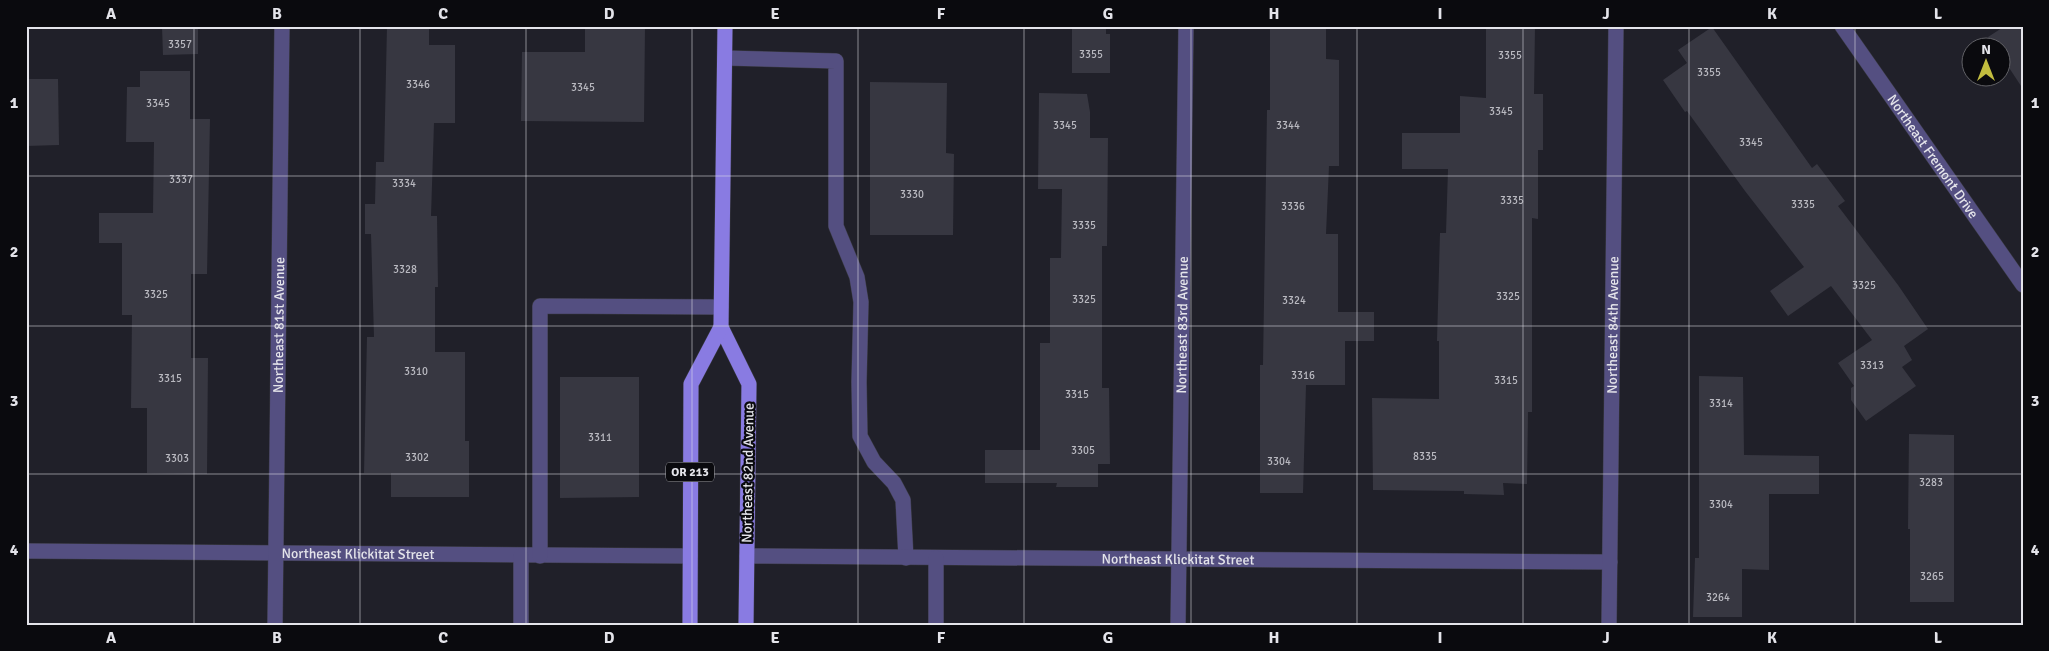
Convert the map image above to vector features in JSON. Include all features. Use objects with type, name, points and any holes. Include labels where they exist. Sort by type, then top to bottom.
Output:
[{"type":"main road","name":"Northeast 82nd Avenue","points":[[725,26],[721,327],[749,384],[746,625]]},
{"type":"main road","name":"Northeast 82nd Avenue","points":[[690,625],[691,384],[721,327]]},
{"type":"street","name":"Northeast 81st Avenue","points":[[275,625],[282,26]]},
{"type":"street","name":"Northeast 83rd Avenue","points":[[1178,625],[1186,26]]},
{"type":"street","name":"Northeast 84th Avenue","points":[[1609,625],[1616,26]]},
{"type":"street","name":"Northeast Fremont Drive","points":[[1842,26],[2023,286]]},
{"type":"street","points":[[724,58],[836,61],[836,226],[857,277],[861,302],[860,436],[874,462],[894,483],[903,500],[906,558]]},
{"type":"street","points":[[540,556],[540,306],[721,307]]},
{"type":"street","name":"Northeast Klickitat Street","points":[[26,551],[690,556]]},
{"type":"street","points":[[520,625],[521,556]]},
{"type":"street","name":"Northeast Klickitat Street","points":[[747,556],[1610,562]]},
{"type":"street","points":[[936,558],[936,625]]},
{"type":"building","points":[[162,26],[198,26],[198,54],[163,55]]},
{"type":"building","points":[[387,26],[429,26],[429,45],[455,45],[455,123],[434,123],[431,216],[437,216],[438,287],[435,287],[435,352],[465,352],[465,441],[469,441],[469,497],[391,497],[391,473],[364,473],[367,337],[374,337],[371,234],[365,234],[365,204],[375,204],[376,162],[384,162]]},
{"type":"building","points":[[585,26],[645,26],[644,122],[521,121],[522,52],[585,52]]},
{"type":"building","points":[[1072,26],[1106,26],[1106,34],[1110,34],[1110,73],[1072,73]]},
{"type":"building","points":[[1270,26],[1326,26],[1326,59],[1339,60],[1339,166],[1329,166],[1326,234],[1338,234],[1338,312],[1374,312],[1374,341],[1345,341],[1345,385],[1306,385],[1303,493],[1260,493],[1260,365],[1263,365],[1267,110],[1270,110]]},
{"type":"building","points":[[1486,26],[1535,26],[1534,94],[1543,94],[1543,150],[1538,150],[1538,219],[1532,218],[1532,412],[1528,412],[1527,484],[1503,483],[1504,495],[1464,494],[1464,491],[1373,490],[1372,398],[1439,399],[1439,341],[1437,341],[1440,233],[1446,233],[1448,169],[1402,169],[1402,133],[1460,133],[1460,96],[1486,98]]},
{"type":"building","points":[[2005,26],[2023,26],[2023,89],[2012,72],[2012,38],[1988,37]]},
{"type":"building","points":[[1712,27],[1812,168],[1817,164],[1845,201],[1838,206],[1898,285],[1928,329],[1904,346],[1912,360],[1902,367],[1916,386],[1866,421],[1851,400],[1851,388],[1854,386],[1838,363],[1872,340],[1831,286],[1788,316],[1770,291],[1804,267],[1745,191],[1687,111],[1685,112],[1663,80],[1687,63],[1678,50]]},
{"type":"building","points":[[140,71],[190,71],[190,119],[210,119],[207,274],[191,274],[191,358],[208,358],[207,474],[147,473],[147,408],[131,408],[132,315],[122,315],[122,243],[99,243],[99,213],[153,213],[154,142],[126,142],[127,87],[140,87]]},
{"type":"building","points":[[26,79],[58,79],[59,145],[26,146]]},
{"type":"building","points":[[870,82],[947,83],[946,153],[954,154],[953,235],[870,235]]},
{"type":"building","points":[[1039,93],[1087,94],[1090,112],[1090,138],[1108,138],[1107,246],[1102,246],[1102,388],[1109,388],[1110,464],[1098,464],[1098,487],[1056,487],[1057,483],[985,483],[985,450],[1040,450],[1040,343],[1050,343],[1050,258],[1061,258],[1062,189],[1038,189]]},
{"type":"building","points":[[1699,376],[1743,377],[1744,455],[1819,456],[1819,494],[1769,494],[1769,570],[1742,569],[1742,617],[1693,617],[1695,558],[1699,558]]},
{"type":"building","points":[[560,377],[639,377],[639,497],[560,498]]},
{"type":"building","points":[[1909,434],[1954,435],[1954,602],[1910,602],[1910,529],[1908,529]]}]
